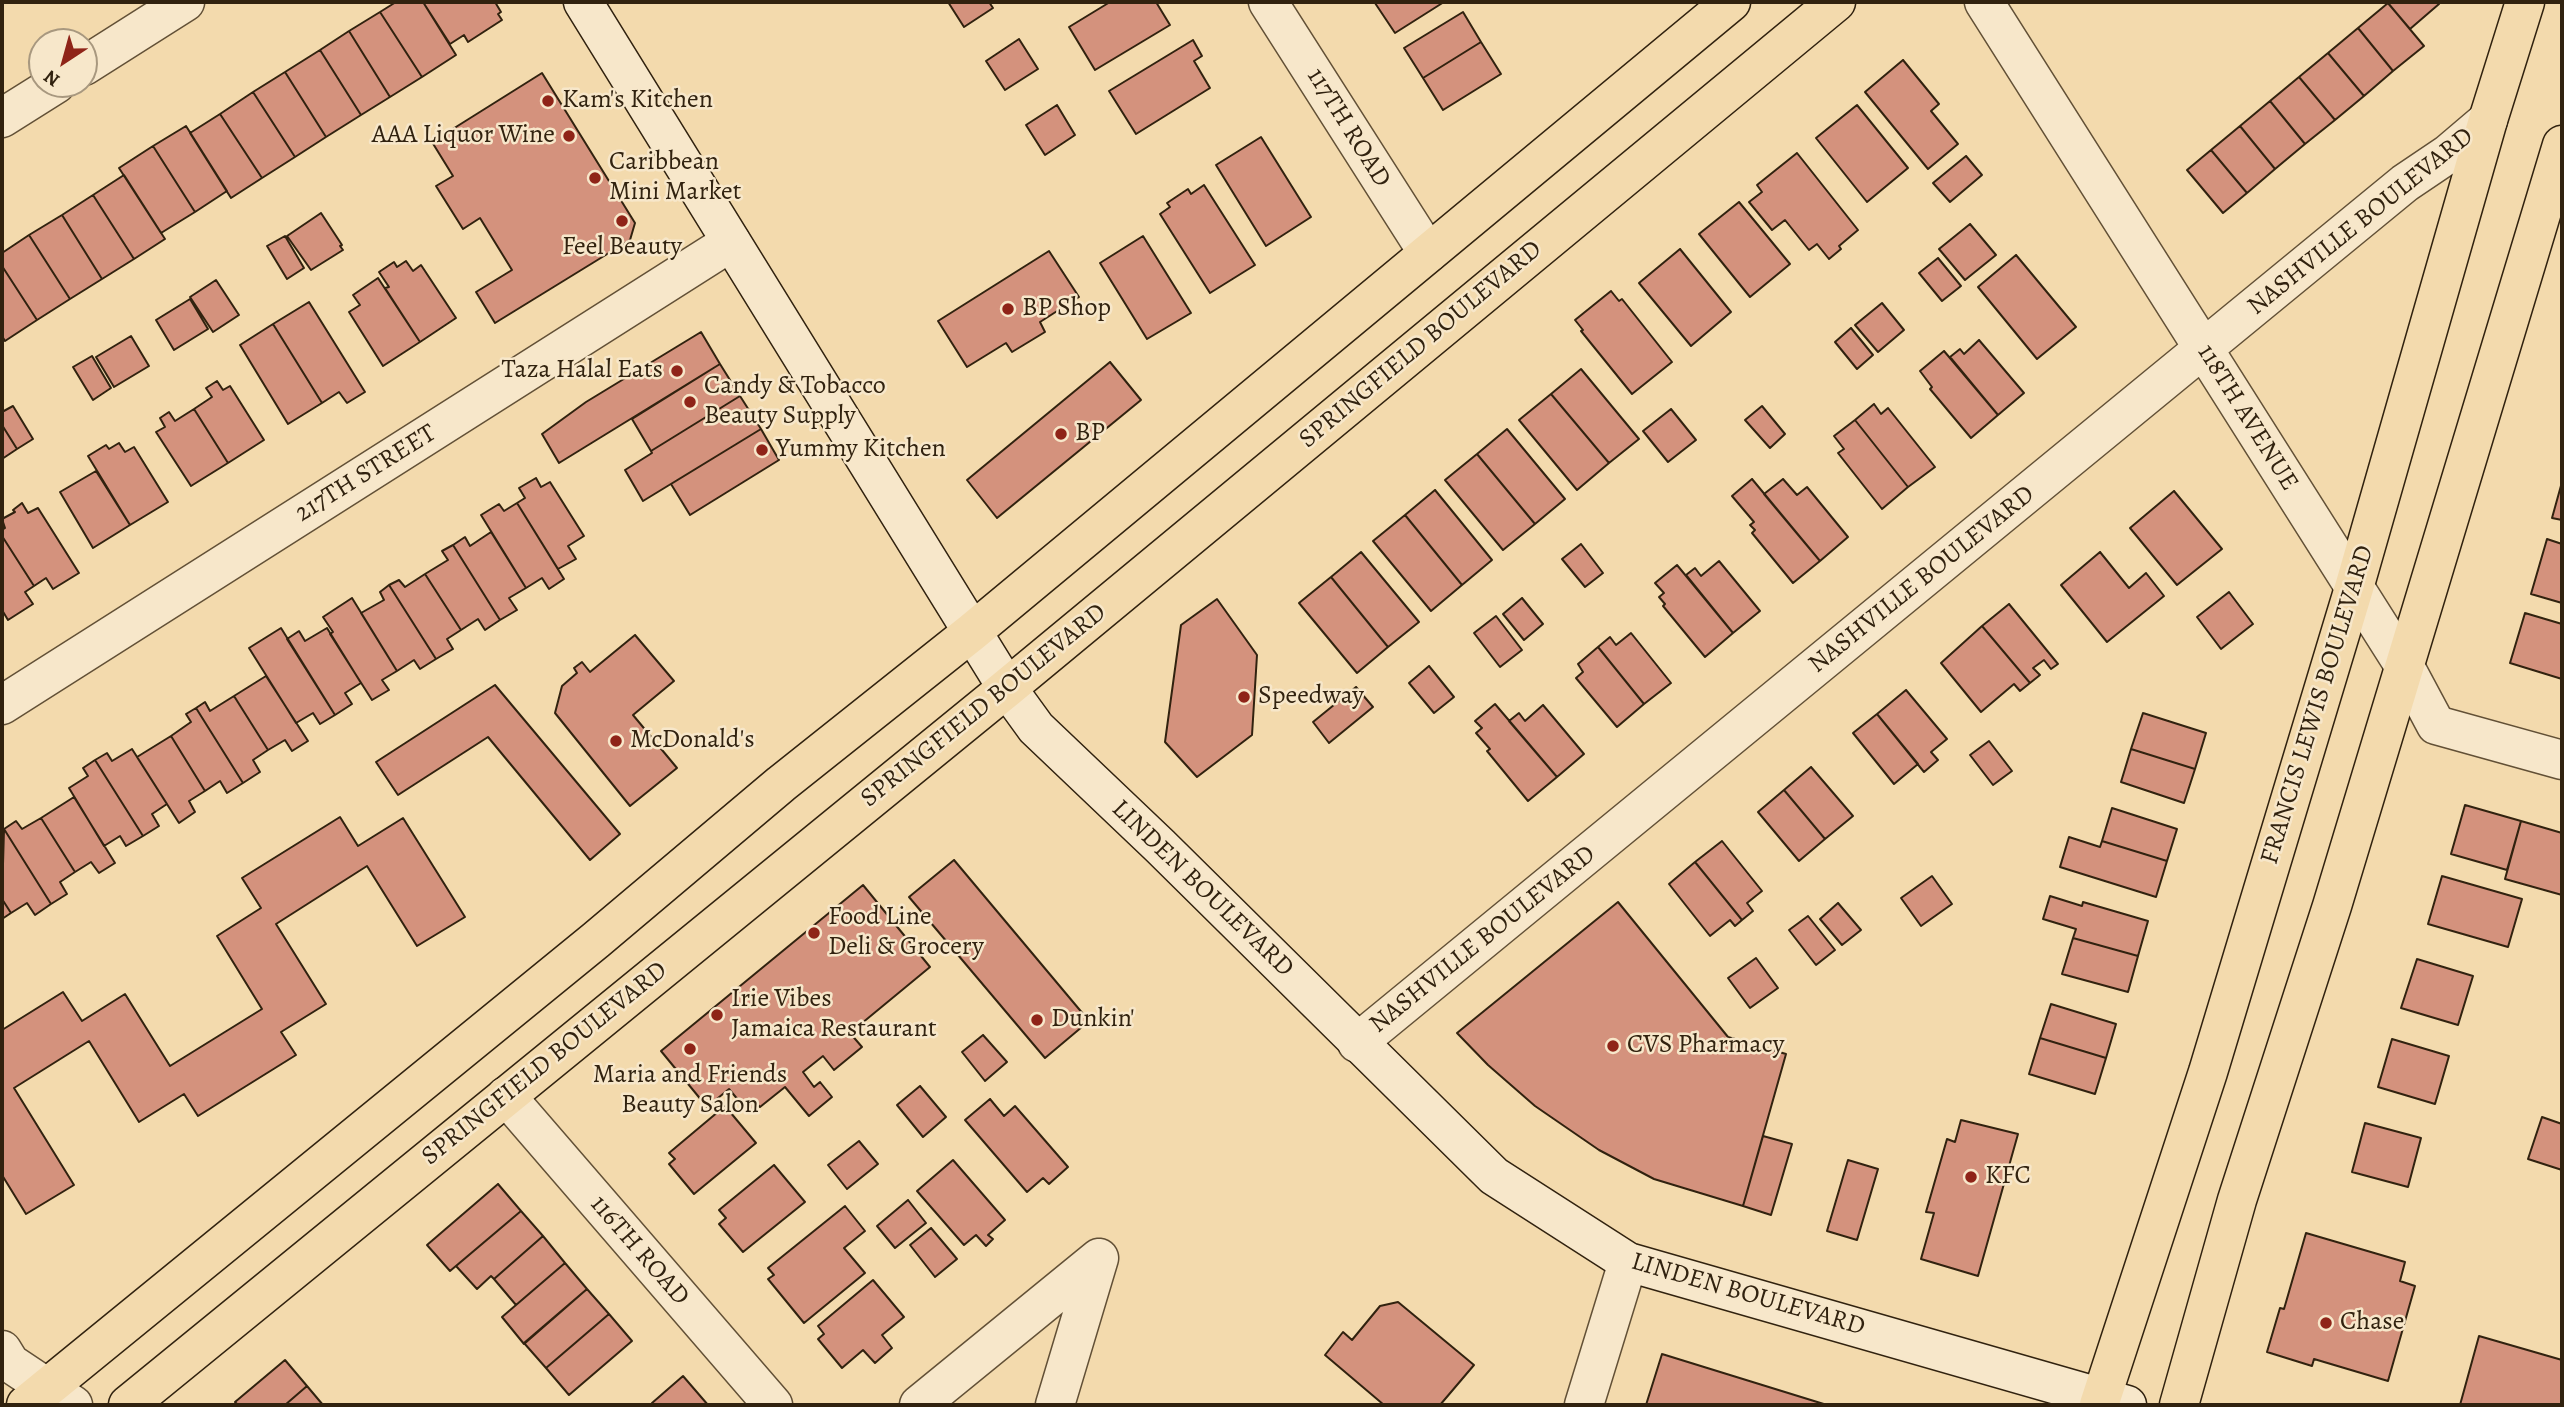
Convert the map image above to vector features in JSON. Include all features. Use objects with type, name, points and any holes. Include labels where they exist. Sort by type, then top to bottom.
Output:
[{"type":"main road","points":[[49,1400],[781,784],[972,632],[1731,2]]},
{"type":"main road","name":"SPRINGFIELD BOULEVARD","points":[[128,1405],[1007,688],[1836,2]]},
{"type":"main road","name":"FRANCIS LEWIS BOULEVARD","points":[[2109,1403],[2354,588],[2488,120],[2525,2]]},
{"type":"main road","points":[[2179,1405],[2237,1200],[2405,667],[2562,145]]},
{"type":"street","points":[[98,57],[185,2]]},
{"type":"street","name":"LINDEN BOULEVARD","points":[[583,2],[972,632],[1035,728],[1160,846],[1494,1176],[1628,1262],[2109,1403]]},
{"type":"street","name":"117TH ROAD","points":[[1268,2],[1428,253]]},
{"type":"street","name":"118TH AVENUE","points":[[1984,2],[2405,667],[2436,725],[2562,760]]},
{"type":"street","points":[[2,118],[34,98]]},
{"type":"street","name":"NASHVILLE BOULEVARD","points":[[1357,1043],[2405,183],[2448,155],[2488,120]]},
{"type":"street","name":"217TH STREET","points":[[2,705],[731,242]]},
{"type":"street","name":"116TH ROAD","points":[[506,1096],[774,1405]]},
{"type":"street","points":[[919,1405],[1099,1258],[1055,1405]]},
{"type":"street","points":[[1584,1405],[1628,1262]]},
{"type":"street","points":[[2,1350],[10,1363],[49,1400]]},
{"type":"building","points":[[396,2],[423,2],[456,55],[422,77],[380,12]]},
{"type":"building","points":[[423,2],[495,2],[502,20],[468,42],[464,35],[450,44]]},
{"type":"building","points":[[948,2],[989,2],[993,8],[964,27]]},
{"type":"building","points":[[1110,2],[1156,2],[1170,25],[1095,70],[1069,27]]},
{"type":"building","points":[[1444,2],[1395,33],[1375,3]]},
{"type":"building","points":[[2387,2],[2437,2],[2439,4],[2410,29]]},
{"type":"building","points":[[2388,3],[2424,46],[2393,71],[2358,28]]},
{"type":"building","points":[[380,12],[422,77],[390,97],[349,31]]},
{"type":"building","points":[[1463,12],[1481,42],[1423,78],[1404,48]]},
{"type":"building","points":[[2358,28],[2393,71],[2364,96],[2328,53]]},
{"type":"building","points":[[349,31],[390,97],[361,115],[320,50]]},
{"type":"building","points":[[1019,39],[1038,69],[1005,90],[986,61]]},
{"type":"building","points":[[1193,40],[1202,56],[1194,61],[1210,88],[1136,134],[1109,91]]},
{"type":"building","points":[[1481,42],[1501,74],[1443,110],[1423,78]]},
{"type":"building","points":[[320,50],[361,115],[326,137],[285,72]]},
{"type":"building","points":[[2328,53],[2364,96],[2335,120],[2299,77]]},
{"type":"building","points":[[1903,60],[1939,104],[1931,111],[1958,144],[1928,169],[1865,92]]},
{"type":"building","points":[[285,72],[326,137],[295,157],[253,92]]},
{"type":"building","points":[[542,73],[635,223],[630,240],[495,323],[476,292],[512,270],[480,218],[463,229],[436,186],[453,176],[432,142]]},
{"type":"building","points":[[2299,77],[2335,120],[2305,144],[2270,101]]},
{"type":"building","points":[[253,92],[295,157],[262,178],[220,114]]},
{"type":"building","points":[[2270,101],[2305,144],[2275,169],[2240,126]]},
{"type":"building","points":[[1057,105],[1075,135],[1045,155],[1026,125]]},
{"type":"building","points":[[1857,105],[1908,168],[1867,202],[1816,138]]},
{"type":"building","points":[[220,114],[262,178],[231,198],[190,133]]},
{"type":"building","points":[[186,126],[227,191],[195,212],[153,146]]},
{"type":"building","points":[[2240,126],[2275,169],[2247,193],[2211,150]]},
{"type":"building","points":[[1261,137],[1311,217],[1266,246],[1216,165]]},
{"type":"building","points":[[153,146],[195,212],[161,233],[119,168]]},
{"type":"building","points":[[2211,150],[2247,193],[2223,213],[2187,170]]},
{"type":"building","points":[[1797,153],[1858,230],[1839,246],[1841,249],[1829,259],[1817,244],[1809,250],[1785,220],[1772,230],[1749,202],[1762,192],[1757,185]]},
{"type":"building","points":[[1966,156],[1982,175],[1950,202],[1933,183]]},
{"type":"building","points":[[124,175],[165,239],[134,259],[93,195]]},
{"type":"building","points":[[1204,185],[1255,265],[1210,293],[1160,214],[1170,207],[1167,203],[1188,189],[1191,194]]},
{"type":"building","points":[[93,195],[134,259],[102,279],[62,215]]},
{"type":"building","points":[[1739,202],[1790,264],[1750,297],[1699,234]]},
{"type":"building","points":[[321,213],[343,250],[311,270],[287,236]]},
{"type":"building","points":[[62,215],[102,279],[70,299],[29,235]]},
{"type":"building","points":[[1970,224],[1996,255],[1965,280],[1939,249]]},
{"type":"building","points":[[29,235],[70,299],[37,320],[2,266],[2,253]]},
{"type":"building","points":[[285,236],[304,268],[287,279],[267,246]]},
{"type":"building","points":[[1143,236],[1191,313],[1147,339],[1100,263]]},
{"type":"building","points":[[1680,249],[1731,312],[1691,346],[1639,283]]},
{"type":"building","name":"BP Shop","points":[[1049,251],[1079,297],[1040,322],[1045,332],[1012,352],[1006,343],[967,367],[938,321]]},
{"type":"building","points":[[2016,255],[2076,327],[2037,359],[1978,287]]},
{"type":"building","points":[[1938,258],[1961,286],[1942,301],[1919,273]]},
{"type":"building","points":[[406,261],[413,271],[421,265],[456,318],[420,342],[385,288],[389,287],[379,272],[394,262],[397,267]]},
{"type":"building","points":[[2,266],[37,320],[5,341],[2,336]]},
{"type":"building","points":[[378,278],[420,342],[383,366],[349,312],[360,305],[353,295]]},
{"type":"building","points":[[216,280],[239,315],[213,332],[190,297]]},
{"type":"building","points":[[1611,291],[1619,301],[1622,299],[1672,362],[1632,394],[1575,320]]},
{"type":"building","points":[[190,299],[208,329],[174,350],[156,320]]},
{"type":"building","points":[[309,302],[365,392],[347,403],[339,392],[322,403],[273,324]]},
{"type":"building","points":[[1882,303],[1904,330],[1878,352],[1855,325]]},
{"type":"building","points":[[273,324],[322,403],[288,424],[240,345]]},
{"type":"building","points":[[1851,328],[1873,355],[1857,369],[1835,342]]},
{"type":"building","points":[[701,332],[720,364],[559,463],[542,434],[586,402]]},
{"type":"building","points":[[131,336],[149,366],[114,387],[96,357]]},
{"type":"building","points":[[1979,340],[2024,393],[1998,415],[1950,357],[1960,349],[1964,354]]},
{"type":"building","points":[[1944,351],[1998,415],[1971,438],[1930,389],[1932,387],[1920,371]]},
{"type":"building","points":[[92,356],[111,388],[93,400],[73,367]]},
{"type":"building","name":"BP","points":[[1110,362],[1141,400],[997,518],[967,480]]},
{"type":"building","points":[[720,364],[740,396],[651,451],[632,419]]},
{"type":"building","points":[[1581,369],[1639,439],[1609,463],[1551,394]]},
{"type":"building","points":[[217,381],[223,390],[230,386],[264,440],[228,463],[194,409],[212,397],[206,388]]},
{"type":"building","points":[[1551,394],[1609,463],[1577,490],[1519,420]]},
{"type":"building","points":[[740,396],[761,429],[643,501],[625,470]]},
{"type":"building","points":[[1874,404],[1881,414],[1888,408],[1935,467],[1908,487],[1855,420]]},
{"type":"building","points":[[13,406],[33,439],[17,449],[2,425],[2,412]]},
{"type":"building","points":[[1762,406],[1785,434],[1770,448],[1745,420]]},
{"type":"building","points":[[194,409],[228,463],[191,486],[156,432],[165,427],[160,418],[169,412],[175,421]]},
{"type":"building","points":[[1671,409],[1696,440],[1668,462],[1643,431]]},
{"type":"building","points":[[1855,420],[1908,487],[1882,509],[1838,453],[1844,449],[1834,436]]},
{"type":"building","points":[[2,425],[17,449],[2,459]]},
{"type":"building","points":[[761,429],[779,460],[690,515],[671,484]]},
{"type":"building","points":[[1507,429],[1565,499],[1535,524],[1477,454]]},
{"type":"building","points":[[119,443],[125,452],[134,447],[168,502],[130,525],[88,456],[106,445],[109,449]]},
{"type":"building","points":[[1477,454],[1535,524],[1503,550],[1445,480]]},
{"type":"building","points":[[96,471],[130,525],[93,548],[60,492]]},
{"type":"building","points":[[536,478],[541,487],[550,482],[584,536],[568,546],[576,559],[558,569],[517,503],[525,498],[519,488]]},
{"type":"building","points":[[1752,479],[1820,561],[1793,583],[1752,533],[1755,530],[1750,525],[1754,522],[1732,496]]},
{"type":"building","points":[[1783,479],[1797,495],[1807,487],[1848,537],[1820,561],[1764,494]]},
{"type":"building","points":[[2562,482],[2562,520],[2552,518]]},
{"type":"building","points":[[1435,490],[1492,560],[1462,585],[1405,515]]},
{"type":"building","points":[[2174,491],[2222,549],[2177,585],[2130,528]]},
{"type":"building","points":[[22,503],[28,513],[38,508],[79,573],[53,589],[46,578],[34,586],[2,536],[2,530],[5,528],[2,519],[15,512],[13,510]]},
{"type":"building","points":[[517,503],[564,579],[549,589],[542,578],[526,588],[481,515],[499,504],[504,511]]},
{"type":"building","points":[[1405,515],[1462,585],[1431,611],[1373,541]]},
{"type":"building","points":[[491,532],[526,588],[509,598],[517,610],[500,620],[453,545],[465,537],[470,546]]},
{"type":"building","points":[[2,536],[34,586],[25,592],[33,604],[8,620],[2,610]]},
{"type":"building","points":[[2547,539],[2562,544],[2562,603],[2531,594]]},
{"type":"building","points":[[1581,544],[1603,573],[1585,587],[1562,559]]},
{"type":"building","points":[[453,545],[500,620],[485,630],[478,619],[461,630],[425,574],[448,560],[442,551]]},
{"type":"building","points":[[1361,552],[1419,622],[1388,647],[1331,577]]},
{"type":"building","points":[[2100,552],[2129,588],[2146,573],[2164,596],[2107,642],[2061,585]]},
{"type":"building","points":[[1719,561],[1760,611],[1733,633],[1686,575],[1695,568],[1701,576]]},
{"type":"building","points":[[1677,565],[1733,633],[1705,657],[1663,606],[1665,604],[1659,597],[1664,593],[1655,583]]},
{"type":"building","points":[[425,574],[461,630],[447,639],[453,649],[436,659],[389,585],[399,580],[405,587]]},
{"type":"building","points":[[1331,577],[1388,647],[1357,673],[1299,603]]},
{"type":"building","points":[[389,585],[436,659],[420,669],[414,660],[397,671],[361,613],[384,600],[380,592]]},
{"type":"building","points":[[2229,592],[2253,624],[2221,649],[2197,617]]},
{"type":"building","points":[[352,598],[397,671],[382,680],[389,690],[372,700],[330,634],[333,632],[323,617]]},
{"type":"building","points":[[1522,598],[1543,624],[1524,640],[1503,614]]},
{"type":"building","name":"Speedway","points":[[1217,599],[1257,655],[1252,735],[1197,777],[1165,742],[1181,625]]},
{"type":"building","points":[[2009,604],[2058,664],[2051,669],[2044,660],[2033,668],[2040,675],[2030,683],[1982,626]]},
{"type":"building","points":[[2525,613],[2562,624],[2562,679],[2510,663]]},
{"type":"building","points":[[1496,616],[1522,650],[1500,667],[1474,633]]},
{"type":"building","points":[[1982,626],[2030,683],[2020,691],[2014,684],[1981,712],[1941,663]]},
{"type":"building","points":[[281,628],[335,715],[320,724],[313,713],[296,723],[249,648]]},
{"type":"building","points":[[327,628],[361,683],[345,693],[352,704],[335,715],[287,639],[299,631],[305,641]]},
{"type":"building","points":[[1631,633],[1671,683],[1644,704],[1598,647],[1610,637],[1616,645]]},
{"type":"building","name":"McDonald's","points":[[635,635],[674,681],[633,715],[677,768],[630,806],[555,713],[562,686],[577,673],[574,668],[582,662],[590,672]]},
{"type":"building","points":[[1598,647],[1644,704],[1617,727],[1576,678],[1583,672],[1578,664]]},
{"type":"building","points":[[1429,666],[1454,697],[1434,713],[1409,683]]},
{"type":"building","points":[[266,676],[308,741],[292,751],[285,740],[268,750],[234,696]]},
{"type":"building","points":[[495,685],[620,834],[590,860],[488,737],[398,795],[376,762]]},
{"type":"building","points":[[1356,687],[1373,707],[1329,743],[1313,722]]},
{"type":"building","points":[[1906,690],[1947,739],[1931,752],[1938,760],[1924,772],[1877,714]]},
{"type":"building","points":[[234,696],[268,750],[253,760],[260,772],[243,783],[196,708],[205,702],[210,711]]},
{"type":"building","points":[[1495,704],[1557,777],[1528,801],[1487,751],[1490,749],[1476,733],[1482,728],[1475,721]]},
{"type":"building","points":[[1543,705],[1584,754],[1557,777],[1509,721],[1519,713],[1525,721]]},
{"type":"building","points":[[196,708],[243,783],[227,793],[220,781],[205,791],[171,736],[191,722],[186,714]]},
{"type":"building","points":[[2143,713],[2206,733],[2195,769],[2131,749]]},
{"type":"building","points":[[1877,714],[1918,764],[1894,784],[1853,733]]},
{"type":"building","points":[[171,736],[205,791],[189,801],[195,812],[179,823],[137,757]]},
{"type":"building","points":[[1989,741],[2012,771],[1993,785],[1970,755]]},
{"type":"building","points":[[132,749],[167,804],[152,814],[159,826],[143,836],[95,760],[107,753],[112,761]]},
{"type":"building","points":[[2131,749],[2195,769],[2184,803],[2121,782]]},
{"type":"building","points":[[95,760],[143,836],[126,846],[120,836],[104,846],[69,788],[88,776],[83,768]]},
{"type":"building","points":[[1811,767],[1853,816],[1825,839],[1784,790]]},
{"type":"building","points":[[1784,790],[1825,839],[1799,861],[1758,812]]},
{"type":"building","points":[[74,797],[115,863],[99,873],[91,862],[75,872],[41,818]]},
{"type":"building","points":[[2465,805],[2521,821],[2507,870],[2451,854]]},
{"type":"building","points":[[2112,808],[2177,829],[2167,861],[2102,841]]},
{"type":"building","points":[[340,817],[358,846],[403,818],[465,917],[417,946],[367,866],[276,924],[326,1004],[281,1032],[296,1055],[198,1116],[184,1094],[139,1122],[89,1041],[14,1088],[74,1185],[26,1214],[2,1175],[2,1030],[63,992],[82,1021],[125,994],[170,1066],[262,1009],[217,936],[261,908],[242,878]]},
{"type":"building","points":[[41,818],[75,872],[60,882],[67,894],[51,904],[4,829],[16,821],[22,829]]},
{"type":"building","points":[[2521,821],[2562,833],[2562,895],[2505,879]]},
{"type":"building","points":[[4,829],[51,904],[35,915],[27,903],[11,913],[2,899]]},
{"type":"building","points":[[2069,837],[2100,847],[2102,841],[2167,861],[2156,897],[2060,867]]},
{"type":"building","points":[[1722,841],[1762,891],[1747,903],[1753,911],[1742,920],[1695,862]]},
{"type":"building","points":[[954,860],[1089,1021],[1045,1058],[909,897]]},
{"type":"building","points":[[1695,862],[1742,920],[1735,926],[1730,920],[1710,936],[1669,884]]},
{"type":"building","points":[[1932,876],[1952,904],[1921,926],[1901,898]]},
{"type":"building","points":[[2442,876],[2522,899],[2508,947],[2428,924]]},
{"type":"building","points":[[863,885],[930,967],[850,1033],[862,1047],[834,1070],[823,1056],[803,1072],[814,1087],[820,1082],[832,1097],[809,1116],[785,1087],[749,1113],[729,1089],[707,1107],[661,1051]]},
{"type":"building","points":[[2050,896],[2082,906],[2083,902],[2148,921],[2138,956],[2073,938],[2076,929],[2043,919]]},
{"type":"building","points":[[2,899],[11,913],[2,919]]},
{"type":"building","name":"CVS Pharmacy","points":[[1618,902],[1728,1037],[1786,1054],[1743,1206],[1654,1179],[1599,1150],[1535,1106],[1488,1065],[1457,1033]]},
{"type":"building","points":[[1838,903],[1861,930],[1842,945],[1820,919]]},
{"type":"building","points":[[1808,916],[1835,950],[1816,965],[1789,930]]},
{"type":"building","points":[[2073,938],[2138,956],[2128,992],[2062,974]]},
{"type":"building","points":[[1756,958],[1778,988],[1750,1008],[1728,978]]},
{"type":"building","points":[[2417,959],[2473,976],[2458,1025],[2401,1008]]},
{"type":"building","points":[[2051,1004],[2116,1024],[2106,1058],[2040,1038]]},
{"type":"building","points":[[983,1035],[1007,1062],[985,1081],[962,1052]]},
{"type":"building","points":[[2040,1038],[2106,1058],[2095,1094],[2029,1074]]},
{"type":"building","points":[[2392,1039],[2449,1056],[2435,1104],[2378,1087]]},
{"type":"building","points":[[920,1086],[946,1117],[923,1137],[897,1105]]},
{"type":"building","points":[[990,1099],[1004,1116],[1015,1106],[1068,1167],[1049,1184],[1043,1178],[1027,1192],[965,1120]]},
{"type":"building","points":[[725,1106],[756,1143],[694,1194],[669,1164],[675,1159],[669,1153]]},
{"type":"building","points":[[2542,1117],[2562,1124],[2562,1170],[2528,1159]]},
{"type":"building","name":"KFC","points":[[1961,1120],[2018,1134],[1978,1276],[1921,1259],[1934,1213],[1926,1212],[1947,1139],[1955,1142]]},
{"type":"building","points":[[2365,1123],[2421,1138],[2408,1187],[2352,1172]]},
{"type":"building","points":[[1763,1136],[1792,1144],[1771,1215],[1743,1206]]},
{"type":"building","points":[[859,1141],[878,1164],[847,1189],[828,1165]]},
{"type":"building","points":[[953,1160],[1005,1220],[988,1235],[993,1239],[986,1246],[976,1235],[964,1245],[917,1191]]},
{"type":"building","points":[[1848,1160],[1878,1169],[1857,1240],[1827,1231]]},
{"type":"building","points":[[774,1165],[805,1202],[743,1252],[719,1224],[726,1218],[719,1210]]},
{"type":"building","points":[[498,1184],[521,1211],[450,1271],[427,1245]]},
{"type":"building","points":[[908,1200],[926,1223],[895,1248],[877,1226]]},
{"type":"building","points":[[845,1206],[865,1231],[844,1248],[865,1273],[804,1323],[768,1279],[774,1275],[768,1268]]},
{"type":"building","points":[[521,1211],[543,1236],[494,1279],[491,1276],[477,1289],[456,1266]]},
{"type":"building","points":[[931,1228],[957,1259],[935,1277],[910,1245]]},
{"type":"building","points":[[2306,1233],[2405,1262],[2400,1281],[2415,1286],[2388,1381],[2314,1359],[2312,1366],[2267,1352],[2280,1308],[2284,1309]]},
{"type":"building","points":[[543,1236],[565,1263],[516,1305],[494,1279]]},
{"type":"building","points":[[565,1263],[587,1289],[524,1344],[502,1317]]},
{"type":"building","points":[[873,1280],[904,1317],[882,1335],[892,1348],[875,1363],[863,1350],[842,1368],[818,1339],[824,1334],[818,1326]]},
{"type":"building","points":[[587,1289],[609,1314],[546,1368],[524,1343]]},
{"type":"building","points":[[1398,1302],[1474,1365],[1440,1405],[1384,1405],[1325,1355],[1343,1332],[1352,1340],[1380,1306]]},
{"type":"building","points":[[609,1314],[632,1341],[569,1395],[546,1368]]},
{"type":"building","points":[[2479,1336],[2562,1360],[2562,1405],[2460,1405]]},
{"type":"building","points":[[1662,1354],[1827,1405],[1646,1405]]},
{"type":"building","points":[[285,1360],[307,1386],[285,1405],[238,1405],[235,1402]]},
{"type":"building","points":[[683,1376],[708,1405],[652,1403]]},
{"type":"building","points":[[307,1386],[323,1405],[285,1405]]},
{"type":"place","name":"Kam's Kitchen","points":[[548,101]]},
{"type":"place","name":"AAA Liquor Wine","points":[[569,136]]},
{"type":"place","name":"Caribbean Mini Market","points":[[595,178]]},
{"type":"place","name":"Feel Beauty","points":[[622,221]]},
{"type":"place","name":"BP Shop","points":[[1008,309]]},
{"type":"place","name":"Taza Halal Eats","points":[[677,371]]},
{"type":"place","name":"Candy & Tobacco Beauty Supply","points":[[690,402]]},
{"type":"place","name":"BP","points":[[1061,434]]},
{"type":"place","name":"Yummy Kitchen","points":[[762,450]]},
{"type":"place","name":"Speedway","points":[[1244,697]]},
{"type":"place","name":"McDonald's","points":[[616,741]]},
{"type":"place","name":"Food Line Deli & Grocery","points":[[814,933]]},
{"type":"place","name":"Irie Vibes Jamaica Restaurant","points":[[717,1015]]},
{"type":"place","name":"Dunkin'","points":[[1037,1020]]},
{"type":"place","name":"CVS Pharmacy","points":[[1613,1046]]},
{"type":"place","name":"Maria and Friends Beauty Salon","points":[[690,1049]]},
{"type":"place","name":"KFC","points":[[1971,1177]]},
{"type":"place","name":"Chase","points":[[2326,1323]]}]
